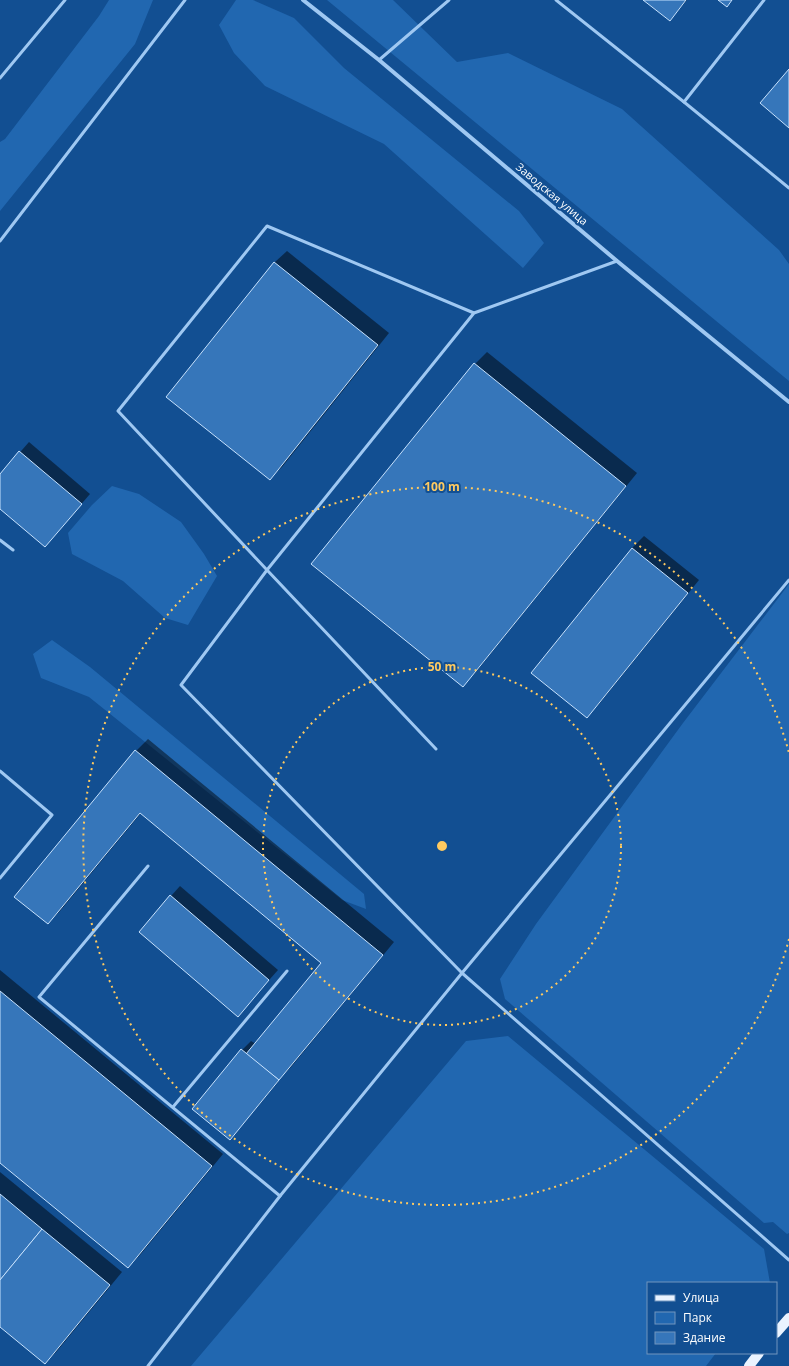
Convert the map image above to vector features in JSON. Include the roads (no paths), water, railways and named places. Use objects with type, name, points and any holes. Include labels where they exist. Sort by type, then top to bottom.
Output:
[{"type":"main road","points":[[777,1332],[789,1318]]},
{"type":"main road","points":[[749,1366],[758,1354]]},
{"type":"street","name":"Заводская улица","points":[[303,0],[379,60],[617,261],[789,402]]},
{"type":"lane","points":[[0,78],[65,0]]},
{"type":"lane","points":[[0,242],[185,0]]},
{"type":"lane","points":[[379,60],[449,0]]},
{"type":"lane","points":[[556,0],[789,188]]},
{"type":"lane","points":[[684,102],[764,0]]},
{"type":"lane","points":[[436,748],[118,411],[267,226],[474,313]]},
{"type":"lane","points":[[617,261],[474,313],[267,570],[181,685],[462,973],[789,1260]]},
{"type":"lane","points":[[0,540],[13,550]]},
{"type":"lane","points":[[148,1366],[280,1196],[462,973],[789,580]]},
{"type":"lane","points":[[0,771],[52,815],[0,878]]},
{"type":"lane","points":[[148,866],[39,997],[280,1196]]},
{"type":"lane","points":[[173,1107],[287,971]]}]
